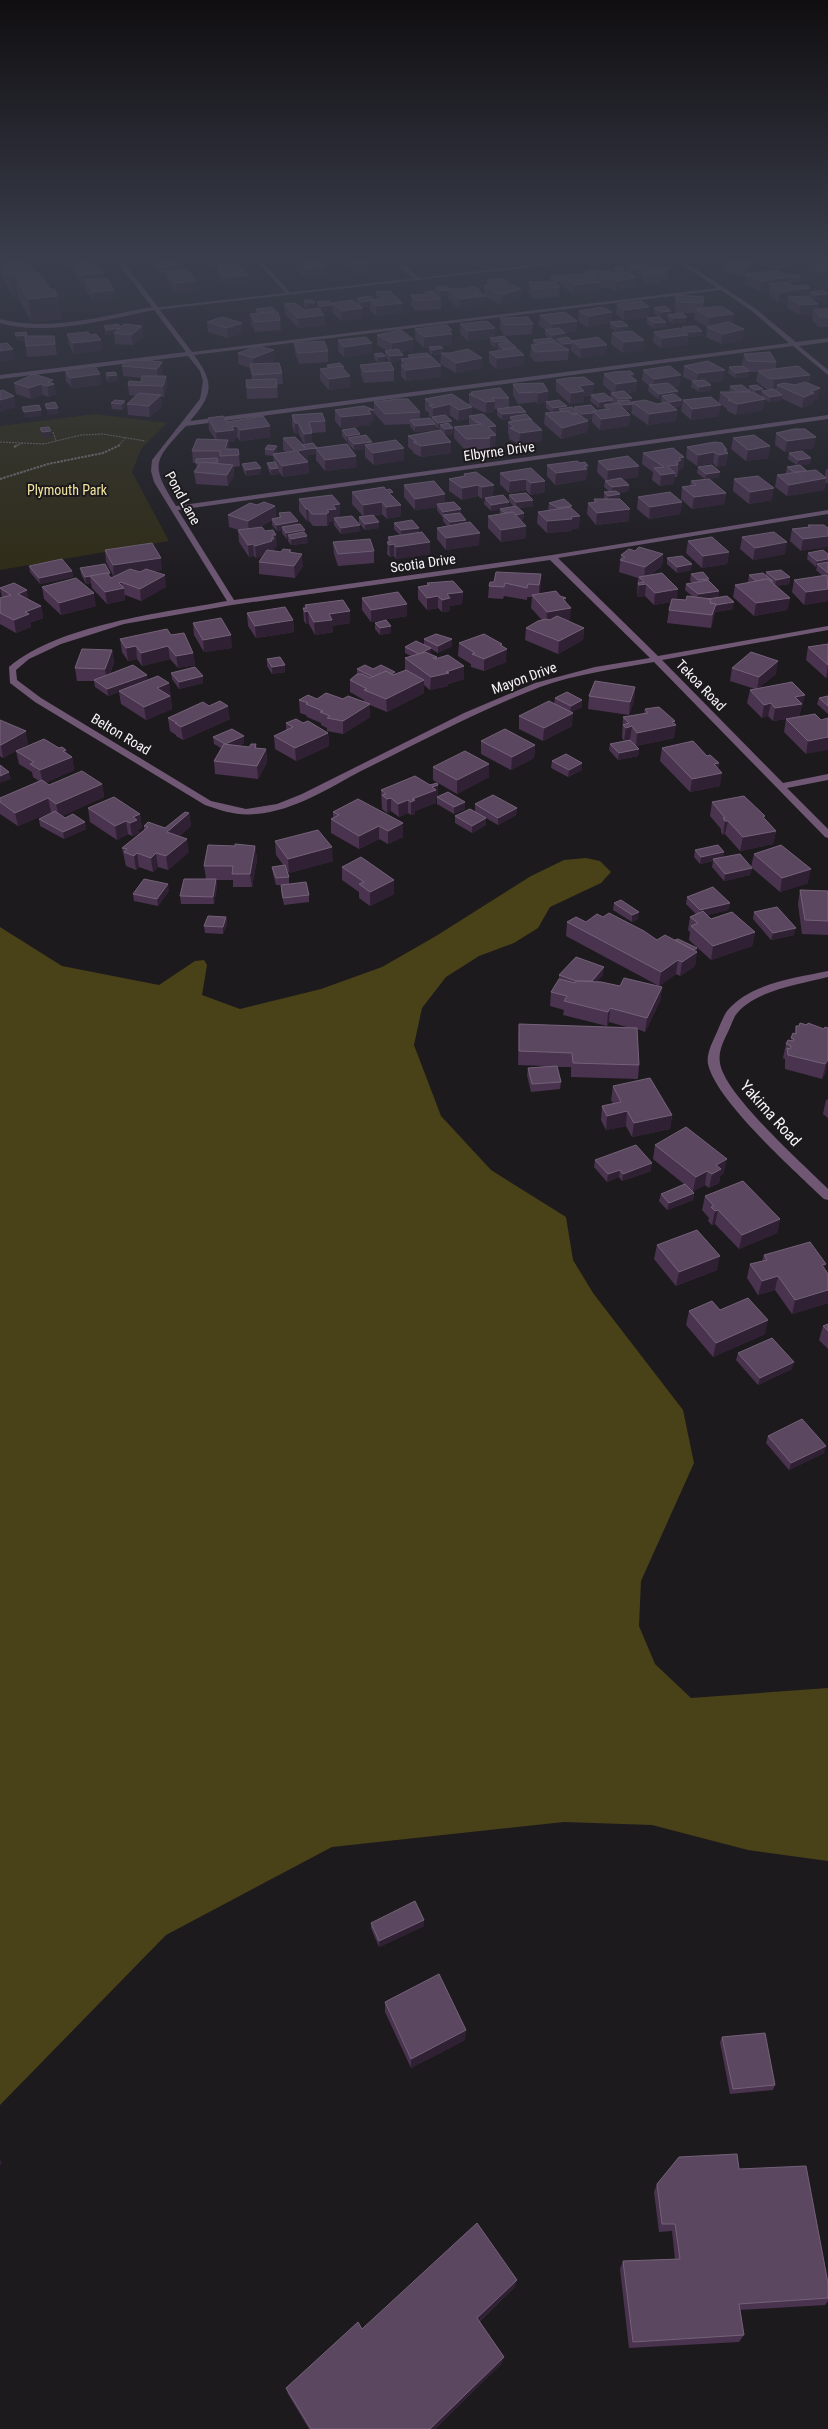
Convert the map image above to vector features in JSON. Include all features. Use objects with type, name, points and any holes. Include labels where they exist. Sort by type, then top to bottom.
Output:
[{"type":"street","points":[[0,377],[28,373]]},
{"type":"street","name":"Pond Lane","points":[[204,373],[207,380],[206,388],[199,406],[155,460],[154,471],[157,482],[232,603]]},
{"type":"street","points":[[184,424],[570,373]]},
{"type":"street","name":"Elbyrne Drive","points":[[173,509],[828,418]]},
{"type":"street","name":"Scotia Drive","points":[[26,656],[58,642],[123,622],[232,603],[552,557],[828,512]]},
{"type":"street","name":"Tekoa Road","points":[[552,557],[656,658],[779,787],[828,835]]},
{"type":"street","name":"Mayon Drive","points":[[248,812],[278,808],[468,715],[538,685],[594,670],[828,628]]},
{"type":"street","name":"Belton Road","points":[[26,656],[12,669],[12,682],[38,700],[208,802],[227,810],[248,812]]},
{"type":"street","points":[[779,787],[828,777]]},
{"type":"street","name":"Yakima Road","points":[[828,974],[794,982],[751,998],[731,1014],[718,1040],[714,1065],[727,1090],[753,1121],[828,1196]]},
{"type":"path","points":[[53,432],[56,441]]},
{"type":"path","points":[[0,442],[44,444],[81,435],[102,434],[126,437],[126,439],[103,454],[48,464],[22,474],[0,479]]},
{"type":"path","points":[[14,447],[24,443]]},
{"type":"green space","name":"Plymouth Park","points":[[95,414],[167,423],[141,449],[132,472],[169,541],[0,570],[0,426]]},
{"type":"shaded area","points":[[586,858],[600,861],[611,872],[601,883],[550,907],[538,928],[514,943],[479,956],[446,977],[422,1008],[414,1045],[441,1116],[491,1170],[566,1217],[573,1260],[593,1293],[683,1410],[694,1463],[641,1581],[639,1626],[655,1664],[691,1698],[828,1688],[828,1861],[748,1850],[652,1825],[564,1822],[332,1847],[166,1935],[0,2105],[0,927],[62,966],[159,985],[195,961],[204,960],[207,965],[202,995],[240,1009],[321,989],[382,967],[436,936],[531,876],[564,860]]},
{"type":"building","points":[[67,373],[100,374],[70,378]]},
{"type":"building","points":[[106,373],[117,375],[108,376]]},
{"type":"building","points":[[253,373],[277,373],[253,375]]},
{"type":"building","points":[[324,373],[348,373],[350,376],[329,379]]},
{"type":"building","points":[[633,373],[629,375],[637,381],[616,384],[604,374]]},
{"type":"building","points":[[647,373],[679,373],[681,375],[654,379]]},
{"type":"building","points":[[761,373],[808,373],[810,375],[774,379],[768,378]]},
{"type":"building","points":[[34,374],[53,380],[48,382],[54,384],[47,386],[41,384],[29,388],[14,383]]},
{"type":"building","points":[[142,376],[166,376],[163,386],[128,385],[129,381],[141,382]]},
{"type":"building","points":[[584,377],[594,384],[579,386],[584,391],[571,393],[556,380],[568,378]]},
{"type":"building","points":[[276,379],[277,387],[247,388],[246,380]]},
{"type":"building","points":[[704,380],[711,385],[699,387],[692,381]]},
{"type":"building","points":[[805,382],[820,388],[804,397],[777,385],[784,383],[795,385]]},
{"type":"building","points":[[543,383],[548,391],[538,393],[519,393],[513,384]]},
{"type":"building","points":[[668,383],[678,391],[659,394],[649,385]]},
{"type":"building","points":[[742,385],[750,391],[738,392],[730,386]]},
{"type":"building","points":[[757,385],[763,389],[755,390],[749,386]]},
{"type":"building","points":[[500,388],[509,398],[492,398],[495,401],[486,402],[469,394],[473,394],[471,392]]},
{"type":"building","points":[[774,389],[782,395],[770,397],[762,391]]},
{"type":"building","points":[[3,390],[14,396],[0,400],[0,391]]},
{"type":"building","points":[[624,391],[632,398],[619,399],[611,393]]},
{"type":"building","points":[[720,392],[753,392],[765,399],[738,404],[728,400],[731,400]]},
{"type":"building","points":[[139,393],[161,395],[149,406],[127,404]]},
{"type":"building","points":[[604,393],[613,400],[599,402],[591,395]]},
{"type":"building","points":[[452,394],[472,407],[459,410],[450,404],[433,408],[429,405],[433,405],[425,399]]},
{"type":"building","points":[[674,394],[682,400],[670,402],[662,396]]},
{"type":"building","points":[[711,397],[721,405],[692,409],[683,400]]},
{"type":"building","points":[[408,399],[420,412],[385,414],[374,402]]},
{"type":"building","points":[[115,400],[125,401],[122,404],[111,403]]},
{"type":"building","points":[[559,400],[567,406],[553,408],[546,402]]},
{"type":"building","points":[[628,400],[633,404],[622,405],[617,401]]},
{"type":"building","points":[[645,400],[657,404],[667,402],[677,410],[649,414],[632,402]]},
{"type":"building","points":[[55,402],[58,408],[47,409],[45,404]]},
{"type":"building","points":[[618,403],[630,415],[601,419],[593,411],[609,409],[604,405]]},
{"type":"building","points":[[39,405],[41,410],[24,412],[22,407]]},
{"type":"building","points":[[591,405],[597,411],[582,414],[574,407]]},
{"type":"building","points":[[364,406],[374,410],[368,410],[371,414],[341,417],[335,410]]},
{"type":"building","points":[[520,406],[526,412],[502,414],[497,409]]},
{"type":"building","points":[[572,407],[578,413],[571,414],[568,411],[562,412],[559,409]]},
{"type":"building","points":[[568,411],[573,415],[578,414],[588,421],[562,428],[545,413]]},
{"type":"building","points":[[322,413],[325,421],[309,422],[312,433],[304,434],[298,423],[295,423],[292,415]]},
{"type":"building","points":[[483,414],[496,426],[488,427],[496,435],[489,436],[490,438],[466,439],[454,427],[482,424],[469,416]]},
{"type":"building","points":[[526,414],[532,420],[514,421],[510,417]]},
{"type":"building","points":[[445,415],[452,421],[438,423],[432,417]]},
{"type":"building","points":[[223,416],[227,422],[263,416],[270,426],[240,430],[237,426],[232,427],[234,430],[216,432],[208,418]]},
{"type":"building","points":[[430,418],[435,424],[415,426],[410,420]]},
{"type":"building","points":[[530,419],[542,430],[520,433],[510,428],[514,427],[508,422]]},
{"type":"building","points":[[448,423],[453,428],[445,429],[440,425]]},
{"type":"building","points":[[49,427],[51,431],[42,432],[40,428]]},
{"type":"building","points":[[355,428],[360,434],[347,436],[342,430]]},
{"type":"building","points":[[794,429],[805,429],[816,437],[787,441],[776,433]]},
{"type":"building","points":[[440,430],[451,442],[421,446],[413,442],[417,442],[408,436]]},
{"type":"building","points":[[366,435],[372,442],[354,444],[348,438]]},
{"type":"building","points":[[754,435],[770,446],[748,450],[733,438]]},
{"type":"building","points":[[295,437],[307,449],[297,451],[308,462],[282,466],[273,454],[295,451],[283,438]]},
{"type":"building","points":[[197,439],[228,440],[225,449],[238,449],[239,455],[220,456],[220,451],[192,451]]},
{"type":"building","points":[[396,440],[404,448],[373,453],[365,445]]},
{"type":"building","points":[[715,442],[722,443],[727,450],[724,450],[728,453],[719,455],[714,452],[698,455],[687,447]]},
{"type":"building","points":[[313,443],[317,448],[307,449],[302,445]]},
{"type":"building","points":[[347,444],[356,456],[325,460],[316,448]]},
{"type":"building","points":[[268,445],[277,446],[274,450],[265,449]]},
{"type":"building","points":[[673,448],[684,457],[679,458],[681,460],[677,462],[678,465],[667,466],[675,473],[661,475],[654,468],[664,467],[643,453]]},
{"type":"building","points":[[802,451],[811,458],[798,460],[789,453]]},
{"type":"building","points":[[628,456],[639,466],[608,470],[598,461]]},
{"type":"building","points":[[217,458],[218,462],[196,463],[196,459]]},
{"type":"building","points":[[577,461],[580,463],[585,462],[588,466],[584,466],[587,469],[556,473],[547,465]]},
{"type":"building","points":[[201,462],[233,465],[227,475],[194,472]]},
{"type":"building","points":[[256,462],[261,468],[246,470],[242,464]]},
{"type":"building","points":[[275,462],[278,468],[271,469],[267,463]]},
{"type":"building","points":[[712,465],[720,472],[706,474],[698,467]]},
{"type":"building","points":[[800,465],[807,471],[794,472],[787,467]]},
{"type":"building","points":[[531,468],[545,481],[531,483],[526,479],[510,481],[500,473]]},
{"type":"building","points":[[816,470],[826,478],[789,485],[777,475],[807,471]]},
{"type":"building","points":[[476,472],[494,485],[462,488],[449,479],[465,476],[464,474]]},
{"type":"building","points":[[758,476],[774,488],[750,492],[734,479]]},
{"type":"building","points":[[621,478],[629,485],[612,487],[605,481]]},
{"type":"building","points":[[709,479],[726,493],[694,497],[682,487],[696,485],[691,481]]},
{"type":"building","points":[[434,481],[445,494],[415,499],[404,485]]},
{"type":"building","points":[[384,487],[386,490],[390,489],[393,492],[389,493],[401,505],[386,507],[382,502],[363,505],[352,492]]},
{"type":"building","points":[[616,491],[620,494],[608,496],[604,492]]},
{"type":"building","points":[[670,492],[682,502],[650,507],[638,497]]},
{"type":"building","points":[[526,493],[533,500],[516,502],[509,495]]},
{"type":"building","points":[[332,495],[340,504],[333,505],[336,509],[327,510],[329,512],[326,514],[312,514],[299,499]]},
{"type":"building","points":[[503,495],[509,502],[491,505],[485,498]]},
{"type":"building","points":[[564,499],[572,506],[558,508],[549,503]]},
{"type":"building","points":[[594,499],[620,499],[630,509],[597,513],[588,503],[596,502]]},
{"type":"building","points":[[264,502],[275,506],[248,521],[228,515],[250,503],[257,505]]},
{"type":"building","points":[[454,502],[461,509],[443,512],[437,504]]},
{"type":"building","points":[[516,506],[524,513],[516,515],[513,512],[505,513],[500,509]]},
{"type":"building","points":[[570,507],[580,516],[571,517],[572,519],[547,521],[538,512]]},
{"type":"building","points":[[290,512],[298,521],[276,525],[272,519],[281,517],[279,513]]},
{"type":"building","points":[[513,512],[526,526],[501,530],[488,516]]},
{"type":"building","points":[[460,513],[466,520],[450,522],[443,515]]},
{"type":"building","points":[[373,515],[379,522],[365,524],[359,517]]},
{"type":"building","points":[[352,516],[360,525],[341,528],[334,518]]},
{"type":"building","points":[[412,520],[419,528],[401,530],[394,523]]},
{"type":"building","points":[[470,522],[480,533],[446,538],[437,528]]},
{"type":"building","points":[[300,524],[305,530],[286,533],[282,527]]},
{"type":"building","points":[[808,525],[824,525],[828,528],[828,536],[803,539],[792,529],[810,527]]},
{"type":"building","points":[[262,527],[265,531],[273,530],[276,535],[272,535],[274,539],[271,539],[272,541],[255,546],[253,544],[248,545],[238,530]]},
{"type":"building","points":[[304,532],[307,536],[291,539],[288,535]]},
{"type":"building","points":[[422,532],[430,542],[396,547],[394,544],[389,545],[387,542],[391,542],[388,537]]},
{"type":"building","points":[[774,532],[787,542],[755,548],[742,537]]},
{"type":"building","points":[[712,537],[729,552],[703,556],[688,541]]},
{"type":"building","points":[[370,539],[374,551],[338,554],[333,542]]},
{"type":"building","points":[[152,543],[161,558],[113,565],[105,550]]},
{"type":"building","points":[[639,547],[663,554],[645,567],[620,560],[625,557],[621,555],[629,549],[635,551]]},
{"type":"building","points":[[283,549],[302,554],[294,566],[259,562],[267,550],[281,552]]},
{"type":"building","points":[[823,550],[828,554],[828,559],[817,561],[808,553]]},
{"type":"building","points":[[682,556],[692,564],[677,567],[667,558]]},
{"type":"building","points":[[62,559],[72,571],[39,578],[29,566]]},
{"type":"building","points":[[828,562],[828,573],[817,564]]},
{"type":"building","points":[[105,564],[110,573],[85,577],[80,568]]},
{"type":"building","points":[[130,569],[140,572],[146,569],[165,575],[140,589],[121,582],[119,583],[124,588],[105,592],[90,576],[107,573],[111,578]]},
{"type":"building","points":[[781,570],[790,577],[776,580],[766,572]]},
{"type":"building","points":[[496,572],[541,574],[539,585],[528,584],[527,588],[505,583],[504,587],[489,586],[490,582],[494,582]]},
{"type":"building","points":[[703,572],[709,579],[698,580],[691,574]]},
{"type":"building","points":[[662,573],[678,589],[655,593],[646,584],[639,585],[638,583],[644,582],[639,577]]},
{"type":"building","points":[[763,573],[773,581],[768,579],[756,581],[749,575]]},
{"type":"building","points":[[827,575],[828,589],[806,592],[794,580]]},
{"type":"building","points":[[76,578],[94,593],[59,603],[42,587]]},
{"type":"building","points":[[768,579],[790,598],[756,603],[735,585]]},
{"type":"building","points":[[708,580],[719,591],[698,594],[686,584]]},
{"type":"building","points":[[453,581],[463,592],[447,594],[450,598],[442,600],[438,596],[427,598],[418,587],[429,585],[427,583]]},
{"type":"building","points":[[14,583],[27,590],[18,594],[41,606],[25,612],[29,614],[14,620],[0,613],[0,598],[11,595],[0,588]]},
{"type":"building","points":[[556,591],[560,596],[566,598],[563,599],[571,608],[547,612],[532,595]]},
{"type":"building","points":[[398,592],[407,604],[371,610],[362,598]]},
{"type":"building","points":[[687,596],[711,599],[710,603],[716,604],[712,615],[669,610],[672,599],[686,600]]},
{"type":"building","points":[[727,596],[734,602],[715,605],[710,602],[711,599],[708,599]]},
{"type":"building","points":[[343,600],[350,611],[329,614],[332,620],[314,622],[308,611],[305,612],[303,608],[307,608],[305,605]]},
{"type":"building","points":[[285,607],[293,620],[255,626],[247,613]]},
{"type":"building","points":[[557,616],[584,628],[559,641],[526,628],[538,621],[550,620]]},
{"type":"building","points":[[221,618],[231,635],[203,640],[193,623]]},
{"type":"building","points":[[386,620],[391,626],[380,628],[375,623]]},
{"type":"building","points":[[167,629],[171,635],[184,633],[193,653],[176,656],[168,646],[141,653],[136,646],[126,648],[120,639]]},
{"type":"building","points":[[436,634],[452,639],[438,646],[424,639]]},
{"type":"building","points":[[484,634],[507,649],[484,659],[472,654],[475,653],[459,643]]},
{"type":"building","points":[[416,641],[431,648],[419,654],[405,647]]},
{"type":"building","points":[[828,644],[828,665],[808,647]]},
{"type":"building","points":[[82,649],[112,650],[105,669],[75,668]]},
{"type":"building","points":[[425,652],[437,657],[433,658],[435,659],[448,655],[464,666],[446,672],[449,673],[431,677],[405,658]]},
{"type":"building","points":[[751,652],[778,661],[759,677],[732,668]]},
{"type":"building","points":[[280,657],[285,665],[272,667],[267,659]]},
{"type":"building","points":[[133,665],[147,675],[107,689],[94,680]]},
{"type":"building","points":[[365,665],[373,669],[381,665],[395,672],[391,674],[386,671],[373,677],[357,669]]},
{"type":"building","points":[[195,667],[203,676],[179,682],[171,673]]},
{"type":"building","points":[[406,670],[424,680],[386,699],[364,690],[367,689],[350,680],[357,674],[370,678],[386,671],[393,675]]},
{"type":"building","points":[[158,676],[169,683],[157,688],[170,696],[144,707],[119,691]]},
{"type":"building","points":[[595,681],[635,687],[630,702],[589,696]]},
{"type":"building","points":[[792,682],[805,695],[795,697],[802,704],[775,708],[771,703],[764,705],[750,690]]},
{"type":"building","points":[[567,692],[582,700],[571,706],[555,698]]},
{"type":"building","points":[[326,693],[343,699],[348,696],[370,704],[343,721],[327,718],[330,716],[320,712],[323,711],[299,700],[308,695],[317,699]]},
{"type":"building","points":[[828,696],[828,706],[819,698]]},
{"type":"building","points":[[220,701],[228,706],[181,727],[168,718],[203,702],[209,706]]},
{"type":"building","points":[[549,701],[573,713],[544,728],[519,716]]},
{"type":"building","points":[[659,707],[675,721],[672,722],[676,725],[637,733],[632,726],[626,728],[623,725],[629,723],[623,717],[648,713],[645,709]]},
{"type":"building","points":[[815,714],[821,720],[828,718],[828,737],[808,741],[786,719]]},
{"type":"building","points":[[296,719],[303,723],[308,721],[328,733],[295,748],[274,736],[293,727],[286,723]]},
{"type":"building","points":[[0,720],[26,731],[0,745]]},
{"type":"building","points":[[232,729],[244,736],[225,744],[213,737]]},
{"type":"building","points":[[505,729],[535,745],[512,757],[481,741]]},
{"type":"building","points":[[44,739],[59,748],[62,747],[66,750],[63,751],[72,757],[40,770],[30,764],[34,762],[16,751]]},
{"type":"building","points":[[630,740],[639,749],[619,753],[610,744]]},
{"type":"building","points":[[693,741],[707,756],[710,755],[719,763],[714,764],[722,773],[692,779],[662,748]]},
{"type":"building","points":[[224,744],[249,747],[251,744],[256,744],[255,748],[266,749],[257,766],[214,761]]},
{"type":"building","points":[[465,751],[489,764],[457,780],[433,767]]},
{"type":"building","points":[[566,754],[582,763],[569,770],[552,761]]},
{"type":"building","points":[[0,765],[9,772],[0,776]]},
{"type":"building","points":[[82,771],[102,784],[56,804],[48,798],[15,813],[0,802],[0,798],[42,780],[49,785]]},
{"type":"building","points":[[415,776],[430,785],[437,783],[438,785],[432,787],[436,790],[412,799],[415,800],[411,802],[408,800],[398,804],[391,798],[387,799],[382,795],[386,794],[381,790]]},
{"type":"building","points":[[448,792],[465,802],[454,807],[437,797]]},
{"type":"building","points":[[493,795],[517,808],[498,818],[475,804]]},
{"type":"building","points":[[744,796],[765,816],[763,817],[776,831],[743,837],[728,821],[725,821],[723,818],[725,818],[712,802]]},
{"type":"building","points":[[114,797],[140,814],[133,817],[137,820],[130,823],[126,821],[115,826],[88,808]]},
{"type":"building","points":[[358,799],[403,823],[388,831],[379,826],[359,836],[331,819],[339,815],[333,812]]},
{"type":"building","points":[[470,809],[486,818],[472,826],[455,816]]},
{"type":"building","points":[[55,811],[65,818],[73,814],[85,822],[63,832],[39,819]]},
{"type":"building","points":[[185,812],[189,813],[167,832],[187,839],[166,856],[156,853],[151,858],[137,853],[134,856],[124,852],[127,849],[122,848],[148,827],[144,826],[148,822],[165,828]]},
{"type":"building","points":[[318,830],[332,847],[288,859],[275,841]]},
{"type":"building","points":[[235,844],[255,846],[250,874],[232,874],[233,866],[204,866],[208,845],[235,846]]},
{"type":"building","points":[[718,845],[724,852],[701,857],[695,850]]},
{"type":"building","points":[[781,845],[811,869],[782,878],[754,854]]},
{"type":"building","points":[[740,854],[752,868],[725,874],[713,859]]},
{"type":"building","points":[[361,857],[394,880],[370,892],[359,884],[364,882],[342,867]]},
{"type":"building","points":[[285,865],[289,877],[276,878],[272,867]]},
{"type":"building","points":[[144,879],[168,884],[157,899],[133,894]]},
{"type":"building","points":[[184,879],[216,879],[213,897],[180,896]]},
{"type":"building","points":[[306,882],[309,895],[283,898],[281,885]]},
{"type":"building","points":[[713,887],[730,903],[700,910],[687,897]]},
{"type":"building","points":[[800,890],[828,891],[828,921],[805,920]]},
{"type":"building","points":[[621,900],[639,912],[632,915],[614,903]]},
{"type":"building","points":[[777,907],[796,928],[773,933],[754,912]]},
{"type":"building","points":[[703,911],[711,919],[732,912],[755,932],[713,946],[691,926],[698,923],[690,917]]},
{"type":"building","points":[[609,913],[657,940],[665,935],[697,952],[682,962],[678,960],[661,972],[567,922],[576,917],[586,922],[597,914],[603,917]]},
{"type":"building","points":[[208,916],[226,917],[223,927],[204,926]]},
{"type":"building","points":[[678,939],[697,948],[694,950],[675,940]]},
{"type":"building","points":[[576,957],[604,967],[592,981],[576,981],[559,975]]},
{"type":"building","points":[[624,978],[662,987],[647,1018],[610,1008],[608,1012],[564,1001],[567,996],[551,992],[559,979],[575,983],[576,981],[601,982],[620,986]]},
{"type":"building","points":[[800,1023],[807,1025],[808,1023],[824,1029],[825,1027],[828,1028],[828,1060],[825,1064],[788,1055],[787,1048],[790,1049],[791,1046],[786,1044],[788,1040],[793,1041],[794,1039],[791,1038],[793,1033],[796,1034],[796,1026],[799,1026]]},
{"type":"building","points":[[519,1024],[637,1028],[639,1065],[573,1063],[572,1053],[519,1051]]},
{"type":"building","points":[[557,1066],[561,1082],[532,1084],[528,1068]]},
{"type":"building","points":[[650,1078],[672,1115],[634,1123],[627,1111],[607,1116],[602,1106],[621,1102],[613,1086]]},
{"type":"building","points":[[686,1127],[727,1159],[716,1165],[721,1169],[712,1174],[707,1171],[696,1177],[655,1145]]},
{"type":"building","points":[[636,1145],[652,1163],[623,1174],[620,1170],[608,1174],[595,1160]]},
{"type":"building","points":[[743,1181],[780,1219],[742,1235],[718,1210],[715,1211],[711,1207],[714,1206],[705,1196]]},
{"type":"building","points":[[685,1184],[694,1193],[669,1203],[661,1194]]},
{"type":"building","points":[[697,1230],[720,1256],[679,1272],[657,1245]]},
{"type":"building","points":[[810,1242],[826,1264],[822,1265],[828,1274],[828,1290],[795,1300],[778,1276],[762,1281],[750,1264],[767,1260],[764,1255]]},
{"type":"building","points":[[748,1298],[768,1320],[716,1343],[689,1311],[712,1301],[720,1310]]},
{"type":"building","points":[[828,1324],[828,1331],[823,1326]]},
{"type":"building","points":[[772,1338],[794,1362],[760,1378],[738,1353]]},
{"type":"building","points":[[802,1419],[826,1446],[791,1463],[768,1436]]},
{"type":"building","points":[[415,1901],[424,1920],[379,1941],[371,1923]]},
{"type":"building","points":[[439,1974],[466,2030],[411,2059],[385,2002]]},
{"type":"building","points":[[765,2033],[775,2085],[733,2089],[722,2037]]},
{"type":"building","points":[[737,2154],[739,2169],[806,2166],[828,2283],[828,2298],[739,2304],[744,2335],[633,2342],[623,2261],[680,2259],[675,2224],[662,2224],[657,2184],[679,2157]]},
{"type":"building","points":[[477,2223],[517,2280],[477,2318],[504,2357],[430,2429],[311,2429],[286,2388],[358,2322],[362,2329]]}]
